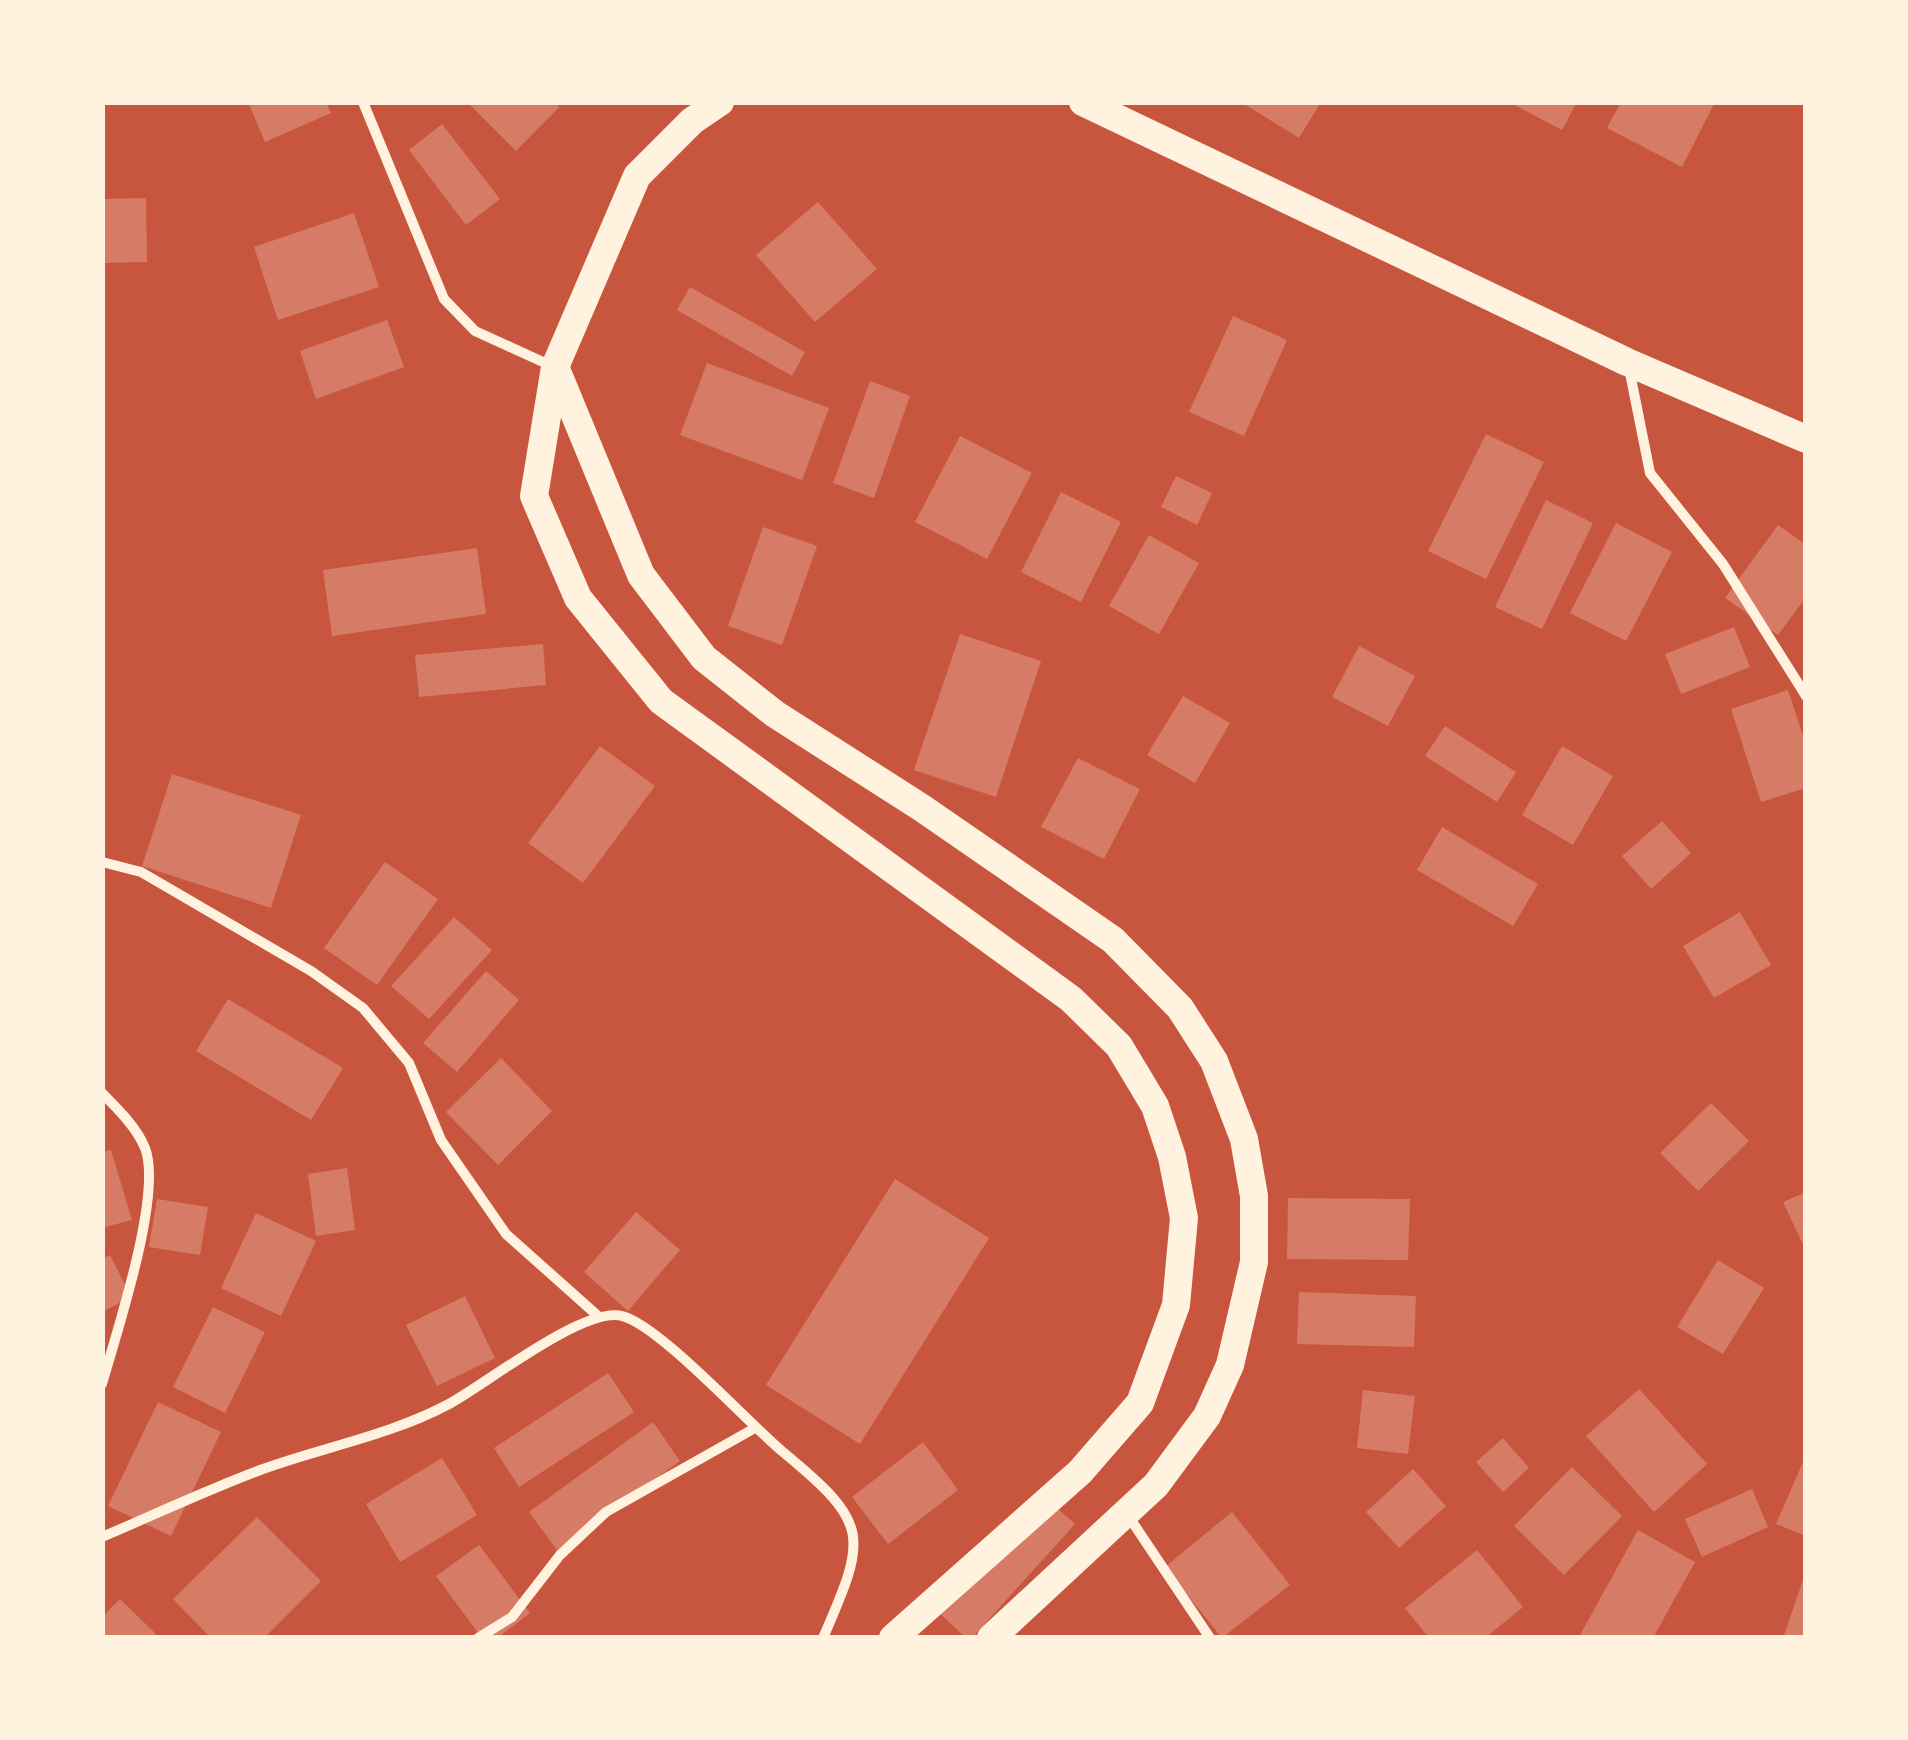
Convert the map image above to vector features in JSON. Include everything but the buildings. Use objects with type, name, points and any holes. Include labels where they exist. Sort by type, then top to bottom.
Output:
[{"type":"highway","points":[[720,102],[692,122],[638,176],[555,367],[534,496],[578,598],[661,702],[1071,999],[1120,1046],[1155,1106],[1172,1157],[1184,1218],[1176,1305],[1140,1403],[1080,1472],[893,1638]]},
{"type":"highway","points":[[1083,102],[1627,362],[1806,438]]},
{"type":"highway","points":[[555,367],[641,576],[704,658],[775,714],[922,808],[1114,940],[1180,1008],[1214,1061],[1244,1139],[1254,1196],[1254,1262],[1230,1365],[1206,1416],[1156,1484],[991,1638]]},
{"type":"street","points":[[363,102],[444,300],[476,331],[555,367]]},
{"type":"street","points":[[1627,362],[1650,473],[1723,564],[1806,696]]},
{"type":"street","points":[[102,862],[141,872],[311,971],[363,1008],[409,1063],[440,1140],[506,1234],[598,1316]]},
{"type":"street","points":[[102,1094],[121,1112],[146,1150],[150,1190],[132,1276],[102,1384]]},
{"type":"street","points":[[102,1537],[263,1469],[361,1439],[446,1405],[571,1328],[598,1316],[622,1316],[656,1334],[754,1428],[831,1492],[849,1516],[855,1542],[846,1586],[823,1638]]},
{"type":"street","points":[[478,1638],[512,1617],[560,1555],[606,1512],[754,1428]]},
{"type":"street","points":[[1126,1514],[1210,1638]]}]
